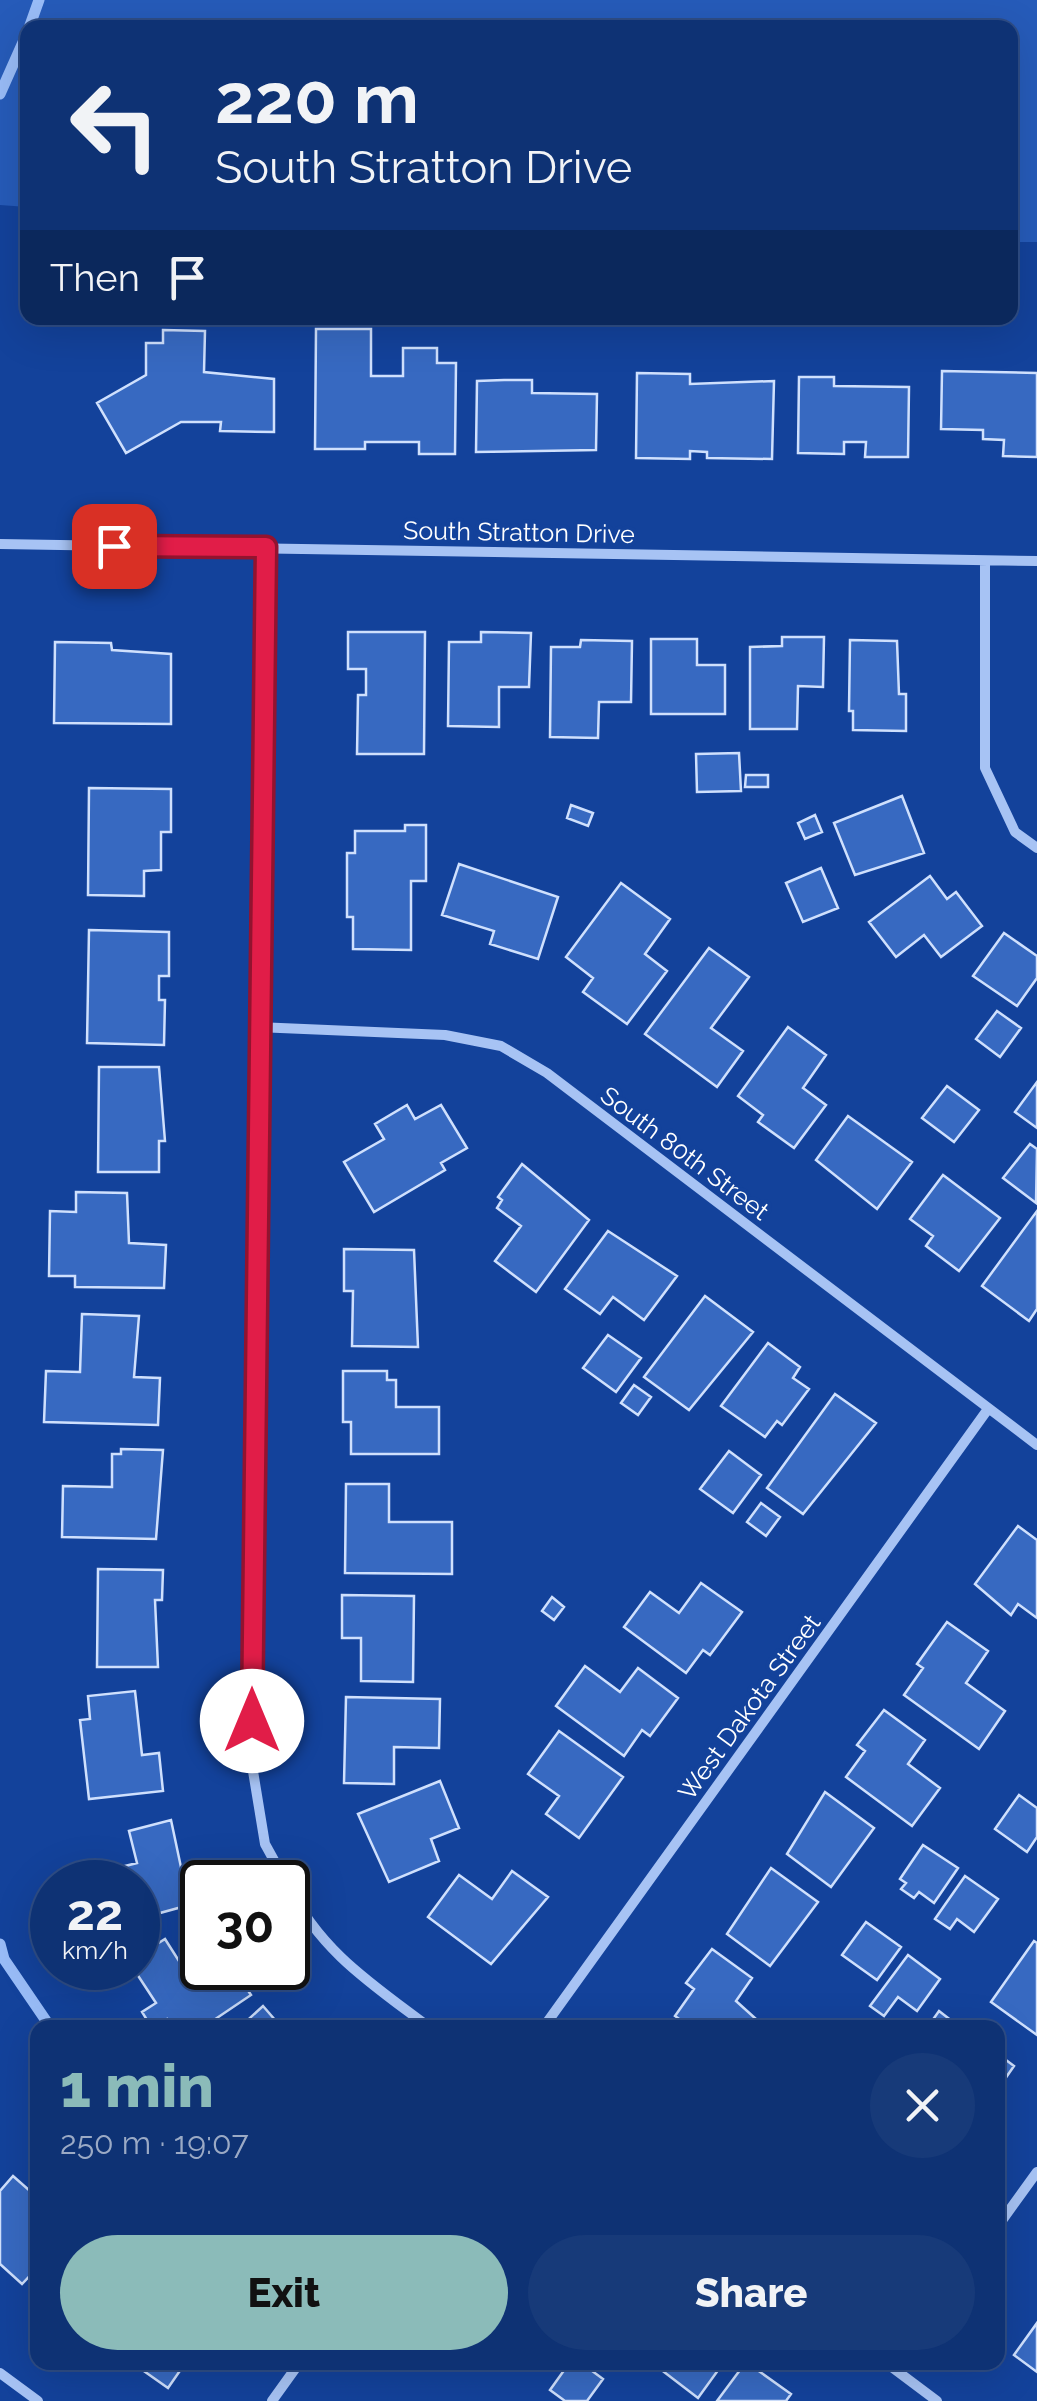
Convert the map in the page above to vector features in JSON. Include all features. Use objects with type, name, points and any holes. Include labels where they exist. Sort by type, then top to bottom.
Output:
[{"type":"street","name":"South Stratton Drive","points":[[0,544],[1037,561]]},
{"type":"street","points":[[266,547],[257,1027],[251,1759],[265,1844],[273,1860]]},
{"type":"street","points":[[985,562],[984,768],[1015,832],[1037,848]]},
{"type":"street","name":"South 80th Street","points":[[257,1027],[445,1035],[501,1046],[547,1073],[1037,1445]]},
{"type":"street","name":"West Dakota Street","points":[[548,2020],[988,1409]]},
{"type":"street","points":[[310,1924],[342,1962],[419,2020]]},
{"type":"street","points":[[1005,2216],[1037,2172]]},
{"type":"street","points":[[272,2401],[294,2370]]},
{"type":"street","points":[[898,2370],[937,2401]]},
{"type":"street","points":[[0,2373],[38,2401]]},
{"type":"shaded area","points":[[0,0],[1037,0],[1037,242],[1018,242],[1018,20],[20,20],[20,206],[0,205]]},
{"type":"building","points":[[316,329],[371,329],[371,376],[403,376],[403,348],[437,348],[437,363],[456,363],[455,454],[419,454],[419,442],[365,442],[365,449],[315,449]]},
{"type":"building","points":[[163,330],[205,331],[204,372],[274,379],[274,432],[220,431],[221,422],[181,422],[126,453],[97,403],[146,375],[146,343],[163,343]]},
{"type":"building","points":[[942,371],[1037,373],[1037,457],[1003,456],[1004,440],[983,439],[983,430],[941,429]]},
{"type":"building","points":[[637,373],[690,374],[690,384],[774,381],[772,459],[707,458],[707,452],[690,451],[690,459],[636,458]]},
{"type":"building","points":[[799,377],[834,377],[834,386],[909,387],[908,457],[865,457],[866,442],[844,442],[844,454],[798,453]]},
{"type":"building","points":[[532,380],[532,393],[597,394],[596,450],[476,452],[477,381]]},
{"type":"building","points":[[348,632],[425,632],[424,754],[357,754],[358,695],[366,695],[366,669],[348,669]]},
{"type":"building","points":[[481,632],[531,633],[529,687],[499,687],[499,727],[448,726],[449,642],[481,642]]},
{"type":"building","points":[[782,637],[824,637],[823,687],[798,686],[797,729],[750,729],[750,647],[782,646]]},
{"type":"building","points":[[651,639],[697,639],[697,665],[725,665],[725,714],[651,714]]},
{"type":"building","points":[[581,640],[632,641],[631,702],[599,702],[598,738],[550,737],[551,647],[580,647]]},
{"type":"building","points":[[850,640],[897,641],[899,694],[906,694],[906,731],[853,730],[853,711],[849,711]]},
{"type":"building","points":[[55,642],[111,643],[112,650],[171,654],[171,724],[54,723]]},
{"type":"building","points":[[739,753],[741,791],[697,792],[696,754]]},
{"type":"building","points":[[746,775],[768,775],[768,787],[745,787]]},
{"type":"building","points":[[89,788],[171,789],[171,832],[161,832],[161,870],[144,871],[144,896],[88,895]]},
{"type":"building","points":[[902,796],[924,853],[855,875],[834,823]]},
{"type":"building","points":[[571,805],[593,813],[588,826],[567,818]]},
{"type":"building","points":[[815,815],[822,832],[805,839],[798,823]]},
{"type":"building","points":[[405,825],[426,825],[426,881],[411,881],[411,950],[353,949],[353,917],[347,917],[347,853],[355,853],[355,831],[405,831]]},
{"type":"building","points":[[459,864],[558,897],[538,959],[490,944],[494,931],[442,915]]},
{"type":"building","points":[[821,868],[838,908],[803,922],[786,883]]},
{"type":"building","points":[[930,876],[947,899],[956,892],[982,926],[941,957],[924,935],[896,957],[869,922]]},
{"type":"building","points":[[621,883],[670,919],[645,954],[667,971],[627,1024],[583,992],[593,978],[566,957]]},
{"type":"building","points":[[89,930],[169,932],[169,976],[159,976],[159,1000],[165,1000],[164,1045],[87,1043]]},
{"type":"building","points":[[1004,933],[1037,956],[1037,978],[1017,1006],[973,976]]},
{"type":"building","points":[[709,948],[749,977],[711,1028],[743,1051],[717,1087],[645,1034]]},
{"type":"building","points":[[997,1011],[1021,1028],[1000,1057],[976,1039]]},
{"type":"building","points":[[788,1027],[826,1055],[803,1088],[826,1105],[794,1148],[758,1122],[763,1115],[738,1096]]},
{"type":"building","points":[[99,1067],[159,1067],[165,1141],[159,1141],[159,1172],[98,1172]]},
{"type":"building","points":[[1037,1082],[1037,1128],[1015,1112]]},
{"type":"building","points":[[947,1086],[979,1110],[954,1142],[922,1118]]},
{"type":"building","points":[[407,1105],[415,1119],[441,1105],[467,1148],[441,1163],[445,1170],[374,1212],[344,1162],[384,1139],[375,1124]]},
{"type":"building","points":[[848,1116],[912,1162],[877,1209],[816,1160]]},
{"type":"building","points":[[1030,1144],[1037,1149],[1036,1203],[1003,1178]]},
{"type":"building","points":[[522,1164],[589,1220],[536,1292],[495,1261],[521,1226],[497,1208],[502,1200],[498,1197]]},
{"type":"building","points":[[943,1175],[1000,1218],[959,1271],[926,1246],[933,1236],[910,1219]]},
{"type":"building","points":[[76,1192],[127,1193],[129,1243],[166,1245],[164,1288],[75,1287],[75,1276],[49,1276],[50,1211],[76,1212]]},
{"type":"building","points":[[1037,1211],[1037,1309],[1029,1321],[982,1286]]},
{"type":"building","points":[[608,1231],[677,1276],[644,1320],[613,1297],[600,1314],[565,1289]]},
{"type":"building","points":[[344,1249],[414,1250],[418,1347],[352,1346],[353,1291],[344,1291]]},
{"type":"building","points":[[705,1296],[753,1332],[689,1410],[644,1377]]},
{"type":"building","points":[[82,1314],[139,1316],[134,1377],[160,1378],[158,1425],[44,1422],[46,1371],[80,1372]]},
{"type":"building","points":[[608,1335],[641,1358],[616,1392],[583,1368]]},
{"type":"building","points":[[768,1343],[800,1367],[793,1378],[809,1389],[782,1425],[777,1421],[765,1437],[721,1406]]},
{"type":"building","points":[[343,1371],[387,1371],[387,1380],[396,1380],[396,1407],[439,1407],[439,1454],[351,1454],[351,1422],[343,1422]]},
{"type":"building","points":[[634,1385],[651,1397],[638,1415],[621,1403]]},
{"type":"building","points":[[835,1394],[876,1423],[803,1514],[767,1488]]},
{"type":"building","points":[[121,1449],[163,1450],[156,1539],[62,1537],[63,1486],[112,1487],[112,1454],[121,1454]]},
{"type":"building","points":[[729,1451],[761,1475],[733,1513],[700,1489]]},
{"type":"building","points":[[346,1484],[389,1484],[389,1522],[452,1522],[452,1574],[345,1573]]},
{"type":"building","points":[[761,1503],[780,1517],[766,1536],[747,1522]]},
{"type":"building","points":[[1018,1526],[1037,1540],[1037,1618],[1018,1604],[1011,1615],[975,1584]]},
{"type":"building","points":[[98,1569],[163,1570],[162,1600],[155,1600],[158,1667],[97,1667]]},
{"type":"building","points":[[701,1583],[742,1612],[710,1655],[703,1650],[686,1673],[624,1627],[650,1592],[679,1613]]},
{"type":"building","points":[[342,1595],[414,1596],[413,1682],[361,1681],[361,1638],[342,1638]]},
{"type":"building","points":[[552,1597],[564,1607],[554,1620],[542,1611]]},
{"type":"building","points":[[947,1622],[988,1651],[966,1683],[1005,1711],[979,1749],[904,1695],[923,1668],[917,1664]]},
{"type":"building","points":[[585,1666],[620,1692],[638,1668],[678,1698],[650,1736],[642,1730],[624,1756],[556,1706]]},
{"type":"building","points":[[135,1691],[142,1755],[159,1753],[163,1791],[89,1799],[80,1720],[90,1719],[88,1696]]},
{"type":"building","points":[[346,1697],[440,1699],[439,1748],[394,1747],[394,1784],[344,1783]]},
{"type":"building","points":[[884,1710],[925,1740],[908,1764],[940,1788],[912,1826],[846,1777],[865,1751],[857,1745]]},
{"type":"building","points":[[559,1731],[623,1777],[579,1838],[546,1814],[559,1796],[528,1774]]},
{"type":"building","points":[[440,1781],[459,1828],[431,1839],[439,1861],[389,1882],[358,1814]]},
{"type":"building","points":[[825,1792],[874,1828],[831,1887],[787,1854]]},
{"type":"building","points":[[1019,1795],[1037,1808],[1037,1837],[1027,1852],[995,1829]]},
{"type":"building","points":[[171,1820],[180,1862],[180,1907],[160,1913],[160,1860],[136,1860],[129,1831]]},
{"type":"building","points":[[923,1845],[958,1868],[934,1903],[919,1892],[914,1898],[901,1889],[906,1883],[900,1879]]},
{"type":"building","points":[[771,1868],[818,1902],[770,1966],[727,1934]]},
{"type":"building","points":[[512,1871],[548,1897],[491,1964],[428,1917],[459,1875],[492,1899]]},
{"type":"building","points":[[965,1876],[998,1899],[974,1932],[957,1919],[950,1929],[935,1919]]},
{"type":"building","points":[[866,1922],[901,1947],[877,1980],[842,1955]]},
{"type":"building","points":[[165,1939],[180,1963],[180,1990],[248,1990],[251,1995],[214,2020],[147,2020],[142,2012],[156,2003],[147,1990],[160,1990],[160,1942]]},
{"type":"building","points":[[1034,1941],[1037,1943],[1037,2035],[991,2002]]},
{"type":"building","points":[[712,1949],[752,1978],[736,2001],[757,2020],[681,2020],[675,2016],[694,1989],[686,1983]]},
{"type":"building","points":[[908,1955],[940,1979],[917,2011],[898,1997],[884,2016],[870,2006]]},
{"type":"building","points":[[263,2006],[275,2020],[248,2020]]},
{"type":"building","points":[[939,2011],[951,2020],[933,2020]]},
{"type":"building","points":[[1005,2059],[1014,2066],[1005,2079]]},
{"type":"building","points":[[13,2176],[30,2191],[30,2276],[22,2284],[0,2264],[0,2191]]},
{"type":"building","points":[[1037,2323],[1037,2372],[1014,2355]]},
{"type":"building","points":[[142,2370],[180,2370],[168,2388]]},
{"type":"building","points":[[564,2370],[591,2370],[603,2379],[587,2401],[565,2401],[550,2390]]},
{"type":"building","points":[[661,2370],[718,2370],[698,2398]]},
{"type":"building","points":[[740,2370],[757,2370],[791,2394],[786,2401],[717,2401]]},
{"type":"waterway","points":[[32,20],[39,0]]},
{"type":"waterway","points":[[0,94],[20,49]]},
{"type":"waterway","points":[[0,1944],[4,1959],[46,2020]]},
{"type":"route","points":[[114,546],[266,547],[257,1027],[252,1721]]}]
